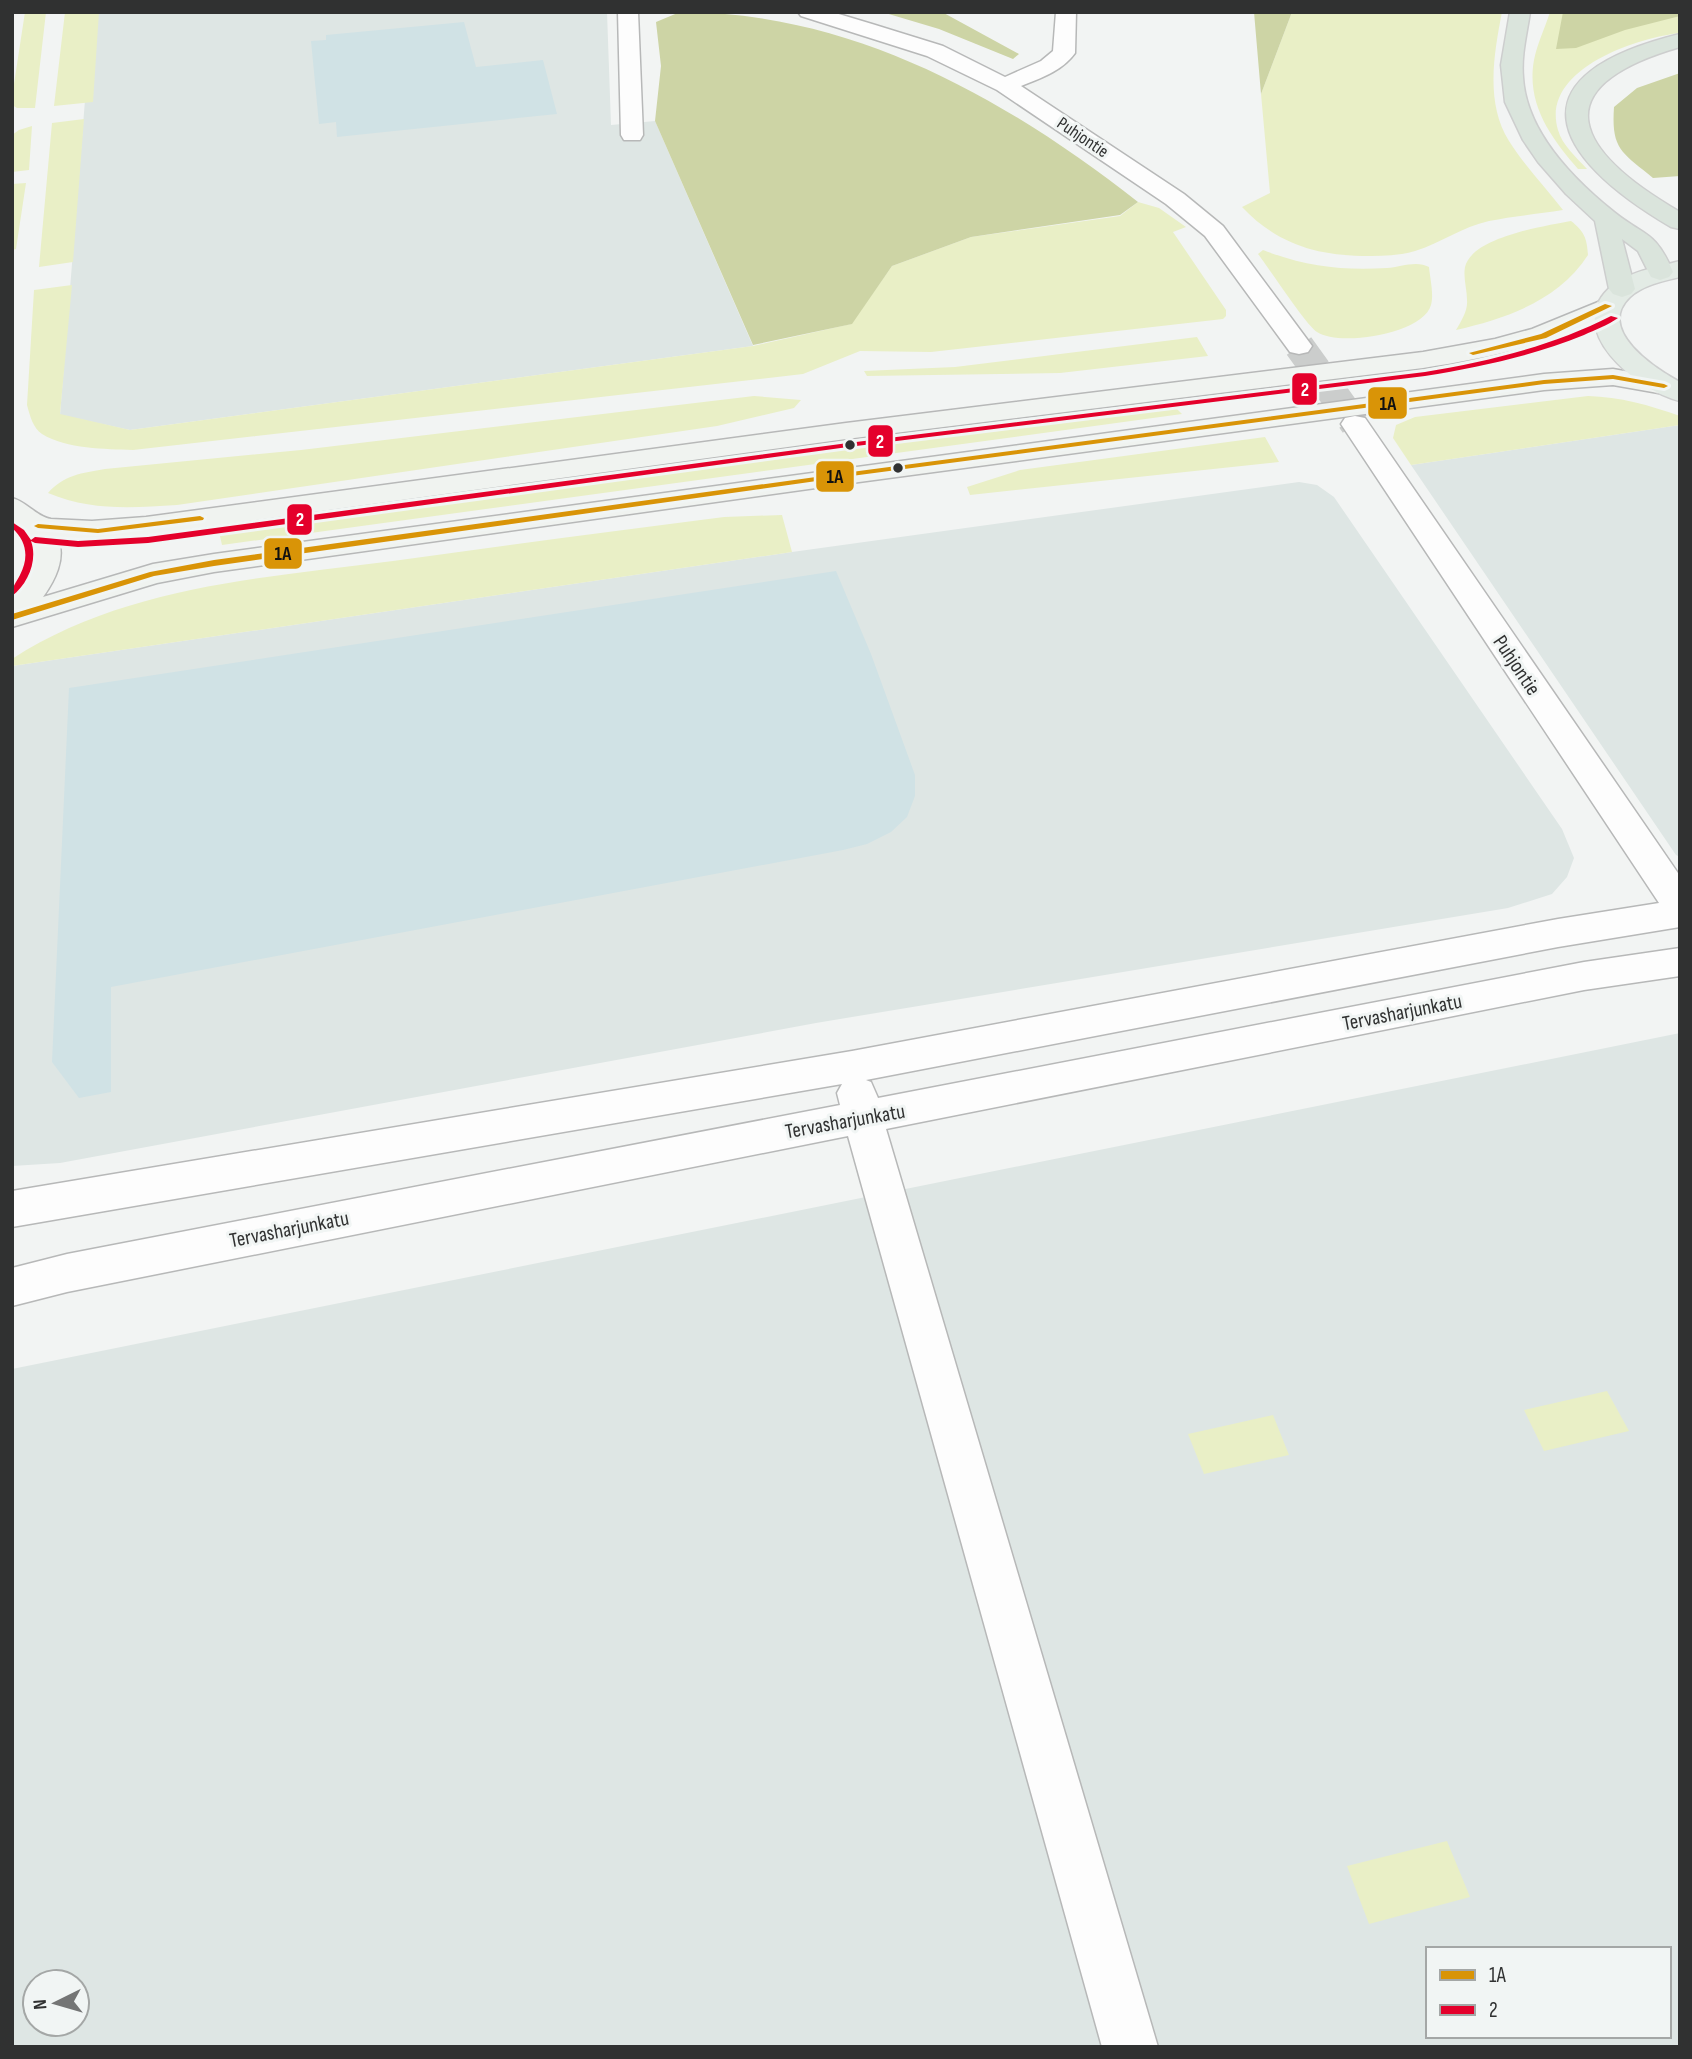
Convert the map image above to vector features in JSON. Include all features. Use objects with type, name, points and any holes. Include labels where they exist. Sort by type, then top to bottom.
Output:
[{"type":"highway","points":[[1520,12],[1512,81],[1521,119],[1546,159],[1607,219],[1644,239],[1670,270]]},
{"type":"highway","points":[[1680,40],[1626,56],[1594,75],[1582,89],[1576,106],[1576,121],[1587,145],[1611,174],[1626,188],[1680,222]]},
{"type":"highway","points":[[1607,219],[1609,240],[1615,254],[1615,297]]},
{"type":"main road","points":[[12,507],[38,526],[55,530],[85,531],[146,526],[832,433],[1423,360],[1489,350],[1535,339],[1574,325],[1638,279],[1670,270]]},
{"type":"main road","points":[[1615,297],[1606,325],[1615,346],[1634,366],[1672,389]]},
{"type":"main road","points":[[12,615],[153,574],[516,521],[1544,382],[1613,377],[1672,389]]},
{"type":"main road","points":[[12,615],[27,600],[40,580],[46,560],[46,542],[38,526]]},
{"type":"street","points":[[628,12],[632,135]]},
{"type":"street","name":"Puhjontie","points":[[808,12],[935,51],[1005,85],[1198,216],[1214,231],[1299,346]]},
{"type":"street","points":[[1005,85],[1049,66],[1064,53],[1066,12]]},
{"type":"street","name":"Puhjontie","points":[[1354,424],[1680,905]]},
{"type":"street","points":[[12,1209],[852,1067],[1531,938],[1680,913]]},
{"type":"street","name":"Tervasharjunkatu","points":[[12,1287],[67,1273],[661,1154],[863,1119],[1584,976],[1680,962]]},
{"type":"street","points":[[852,1067],[863,1119],[1130,2047]]},
{"type":"shaded area","points":[[92,12],[607,12],[611,125],[655,121],[753,346],[130,430],[60,415]]},
{"type":"shaded area","points":[[1680,425],[1680,857],[1676,855],[1411,465]]},
{"type":"shaded area","points":[[1299,482],[1317,485],[1334,497],[1562,829],[1574,858],[1567,877],[1552,894],[1508,908],[816,1023],[60,1163],[12,1166],[12,666],[792,552]]},
{"type":"shaded area","points":[[1680,1033],[1680,2047],[12,2047],[12,1369]]},
{"type":"green space","points":[[25,12],[46,12],[35,108],[17,108],[12,105]]},
{"type":"green space","points":[[65,12],[99,12],[93,102],[54,106]]},
{"type":"green space","points":[[680,12],[744,16],[806,27],[866,45],[924,68],[1035,128],[1138,202],[1120,215],[971,237],[892,266],[852,324],[753,345],[655,121],[661,66],[656,22]]},
{"type":"green space","points":[[882,12],[942,12],[1019,54],[1013,59],[939,29]]},
{"type":"green space","points":[[1254,12],[1292,12],[1261,94]]},
{"type":"green space","points":[[1292,12],[1502,12],[1494,61],[1494,94],[1501,126],[1515,150],[1563,210],[1489,221],[1415,251],[1388,255],[1344,255],[1312,250],[1268,230],[1242,207],[1270,193],[1261,94]]},
{"type":"green space","points":[[1550,12],[1680,12],[1680,33],[1617,50],[1577,74],[1563,90],[1556,109],[1558,130],[1566,146],[1587,169],[1578,169],[1550,132],[1537,106],[1532,76],[1534,60]]},
{"type":"green space","points":[[1563,12],[1680,12],[1680,16],[1625,30],[1576,48],[1556,49]]},
{"type":"green space","points":[[1680,73],[1680,176],[1653,178],[1626,155],[1617,142],[1614,133],[1614,107],[1637,88]]},
{"type":"green space","points":[[84,119],[73,262],[39,267],[52,123]]},
{"type":"green space","points":[[32,126],[29,170],[12,172],[12,135]]},
{"type":"green space","points":[[26,183],[16,249],[12,250],[12,184]]},
{"type":"green space","points":[[1138,202],[1159,208],[1186,227],[1173,232],[1226,310],[1223,319],[931,352],[860,351],[803,374],[133,450],[86,447],[52,439],[36,428],[27,405],[34,290],[72,285],[60,414],[130,430],[753,346],[851,324],[892,266],[971,237],[1120,216]]},
{"type":"green space","points":[[1571,221],[1584,235],[1587,244],[1588,255],[1576,271],[1546,296],[1530,305],[1494,320],[1456,330],[1466,308],[1465,267],[1470,257],[1481,248],[1511,235]]},
{"type":"green space","points":[[1263,250],[1308,264],[1339,268],[1424,265],[1429,267],[1431,305],[1425,315],[1413,324],[1397,330],[1361,338],[1328,336],[1317,332],[1296,308],[1258,254]]},
{"type":"green space","points":[[1197,337],[1208,356],[1060,373],[867,376],[864,371],[955,367]]},
{"type":"green space","points":[[754,396],[801,400],[794,408],[717,426],[177,505],[96,505],[48,493],[67,479],[105,469],[301,450]]},
{"type":"green space","points":[[1588,396],[1657,408],[1680,416],[1680,425],[1411,465],[1393,438],[1396,425],[1415,417]]},
{"type":"green space","points":[[1175,407],[1182,414],[222,545],[219,532],[601,480]]},
{"type":"green space","points":[[1265,437],[1279,462],[970,495],[967,487],[1020,470]]},
{"type":"green space","points":[[782,515],[792,552],[12,666],[12,659],[55,635],[101,615],[196,589],[295,573],[724,517]]},
{"type":"green space","points":[[1607,1391],[1629,1431],[1544,1451],[1524,1410]]},
{"type":"green space","points":[[1273,1415],[1289,1455],[1204,1474],[1188,1434]]},
{"type":"green space","points":[[1447,1841],[1470,1897],[1369,1924],[1347,1866]]},
{"type":"building","points":[[464,22],[476,67],[543,60],[557,114],[337,137],[336,122],[319,124],[311,41],[326,40],[326,35]]},
{"type":"building","points":[[836,571],[871,654],[915,775],[915,796],[907,817],[891,832],[867,844],[843,850],[111,987],[111,1092],[79,1098],[52,1062],[69,688]]},
{"type":"tunnel","points":[[1299,346],[1355,424]]},
{"type":"transit line","name":"1A","points":[[1473,353],[1543,336],[1608,306]]},
{"type":"transit line","name":"2","points":[[35,540],[78,544],[148,540],[848,445],[1425,374],[1522,354],[1569,339],[1614,318]]},
{"type":"transit line","name":"1A","points":[[12,617],[153,574],[214,563],[859,473],[1544,382],[1613,377],[1664,386]]},
{"type":"transit line","name":"1A","points":[[38,526],[98,531],[200,518]]},
{"type":"transit line","name":"2","points":[[12,524],[21,531],[30,548],[28,566],[12,593]]}]
